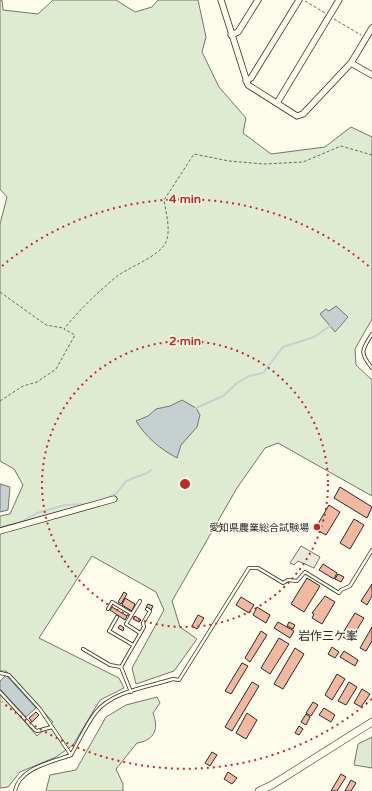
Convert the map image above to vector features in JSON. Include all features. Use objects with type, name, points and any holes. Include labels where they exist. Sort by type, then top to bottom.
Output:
[{"type":"street","points":[[221,0],[248,85],[297,116],[303,114],[351,63],[372,28]]},
{"type":"street","points":[[231,35],[238,32],[258,0]]},
{"type":"street","points":[[246,81],[251,78],[299,0]]},
{"type":"street","points":[[277,103],[340,0]]},
{"type":"street","points":[[351,63],[372,75]]},
{"type":"street","points":[[0,531],[114,499]]},
{"type":"street","points":[[260,791],[285,778],[372,722]]},
{"type":"lane","points":[[372,334],[363,353],[363,357],[372,368]]},
{"type":"lane","points":[[15,791],[16,784],[21,778],[38,767],[71,755],[97,712],[105,704],[118,696],[173,679],[179,680],[249,568],[258,568],[283,582],[288,580],[297,581],[305,572],[339,593],[350,586],[372,550]]},
{"type":"lane","points":[[140,601],[126,624],[140,633]]},
{"type":"lane","points":[[108,609],[112,602],[132,614]]},
{"type":"lane","points":[[121,667],[144,627],[143,623],[150,611],[147,609]]},
{"type":"lane","points":[[117,617],[109,631],[133,645]]},
{"type":"lane","points":[[83,649],[110,665],[121,667]]},
{"type":"lane","points":[[121,667],[131,692]]},
{"type":"lane","points":[[0,673],[9,674],[40,709],[71,755]]},
{"type":"lane","points":[[0,692],[35,730],[37,731],[52,727]]},
{"type":"path","points":[[64,328],[73,317],[117,276],[157,252],[165,244],[169,234],[164,200],[194,154],[229,161],[264,164],[303,162],[341,146],[372,155]]},
{"type":"path","points":[[0,292],[46,325],[64,328],[75,335],[56,369],[37,382],[23,386],[0,401]]},
{"type":"green space","points":[[0,0],[2,0],[3,10],[38,14],[53,0],[116,0],[135,12],[152,7],[158,0],[198,0],[206,37],[202,52],[219,87],[246,118],[243,133],[271,154],[325,147],[351,127],[372,137],[372,319],[355,349],[356,365],[372,380],[372,496],[278,443],[265,448],[237,488],[172,601],[180,627],[197,639],[174,671],[136,684],[132,668],[164,610],[156,592],[92,556],[39,638],[119,678],[124,688],[100,700],[73,745],[56,757],[20,772],[8,787],[0,788],[0,693],[37,736],[53,722],[6,671],[0,671],[0,516],[10,514],[23,485],[14,469],[0,461],[0,224],[7,197],[0,189]]},
{"type":"green space","points":[[157,697],[160,703],[153,713],[156,724],[154,733],[143,742],[137,743],[116,769],[123,784],[123,791],[46,791],[50,775],[76,770],[106,717],[126,705]]},
{"type":"green space","points":[[372,737],[372,768],[354,765],[358,744]]},
{"type":"shaded area","points":[[336,306],[348,317],[335,332],[320,314],[326,309],[329,311]]},
{"type":"shaded area","points":[[182,400],[196,408],[200,415],[197,427],[181,445],[177,458],[154,442],[136,421],[148,416],[156,409],[170,406]]},
{"type":"shaded area","points":[[0,484],[10,487],[8,510],[0,512]]},
{"type":"shaded area","points":[[301,546],[320,557],[314,568],[298,561],[294,565],[290,563]]},
{"type":"shaded area","points":[[6,675],[36,708],[26,717],[0,689],[0,681]]},
{"type":"building","points":[[340,487],[372,507],[367,518],[334,498]]},
{"type":"building","points":[[329,505],[340,512],[326,535],[315,529]]},
{"type":"building","points":[[354,519],[364,525],[350,549],[340,543]]},
{"type":"building","points":[[323,564],[337,573],[334,579],[319,570]]},
{"type":"building","points":[[338,574],[344,577],[341,582],[335,579]]},
{"type":"building","points":[[307,578],[320,586],[304,612],[291,604]]},
{"type":"building","points":[[372,584],[372,596],[367,605],[361,601]]},
{"type":"building","points":[[124,592],[127,594],[121,604],[118,602]]},
{"type":"building","points":[[325,596],[335,602],[322,624],[312,618],[314,614],[312,613]]},
{"type":"building","points":[[241,597],[254,605],[249,613],[236,605]]},
{"type":"building","points":[[125,598],[135,604],[132,611],[122,605]]},
{"type":"building","points":[[148,604],[153,606],[151,610],[146,607]]},
{"type":"building","points":[[112,607],[127,616],[125,620],[110,610]]},
{"type":"building","points":[[257,607],[270,615],[266,623],[253,615]]},
{"type":"building","points":[[355,613],[364,618],[350,641],[341,636]]},
{"type":"building","points":[[198,615],[204,618],[197,629],[192,626]]},
{"type":"building","points":[[135,616],[141,620],[139,622],[133,619]]},
{"type":"building","points":[[278,622],[294,631],[290,638],[274,628]]},
{"type":"building","points":[[289,622],[295,625],[293,629],[287,626]]},
{"type":"building","points":[[120,625],[124,628],[123,631],[118,628]]},
{"type":"building","points":[[372,627],[372,641],[366,651],[360,648]]},
{"type":"building","points":[[261,631],[267,635],[250,662],[245,658]]},
{"type":"building","points":[[279,638],[289,644],[270,674],[261,668]]},
{"type":"building","points":[[332,647],[339,652],[335,658],[328,654]]},
{"type":"building","points":[[295,648],[304,654],[283,689],[274,684]]},
{"type":"building","points":[[344,651],[358,660],[355,666],[340,657]]},
{"type":"building","points":[[242,663],[248,666],[231,694],[225,691]]},
{"type":"building","points":[[337,674],[345,679],[332,700],[325,695]]},
{"type":"building","points":[[252,682],[259,686],[232,731],[225,727]]},
{"type":"building","points":[[349,682],[357,687],[346,705],[338,701]]},
{"type":"building","points":[[362,689],[370,694],[361,707],[354,703]]},
{"type":"building","points":[[313,702],[318,705],[311,716],[306,713]]},
{"type":"building","points":[[324,708],[335,715],[331,722],[319,715]]},
{"type":"building","points":[[36,712],[39,715],[32,722],[29,718]]},
{"type":"building","points":[[247,713],[257,720],[246,739],[236,733]]},
{"type":"building","points":[[306,714],[310,717],[306,725],[301,722]]},
{"type":"building","points":[[299,726],[303,729],[299,735],[295,733]]},
{"type":"building","points":[[212,752],[217,755],[210,766],[205,763]]},
{"type":"building","points":[[228,772],[237,778],[232,784],[224,779]]},
{"type":"building","points":[[341,774],[346,777],[337,791],[331,791]]},
{"type":"building","points":[[351,780],[356,783],[351,791],[345,791]]},
{"type":"waterway","points":[[196,408],[223,396],[237,383],[249,376],[263,373],[283,347],[314,337],[330,326]]},
{"type":"waterway","points":[[104,499],[116,494],[126,481],[151,470]]},
{"type":"waterway","points":[[0,527],[21,522],[37,513],[65,505],[87,504]]},
{"type":"place","name":"愛知県農業総合試験場","points":[[317,527]]},
{"type":"district","name":"岩作三ケ峯","points":[[328,636]]}]
